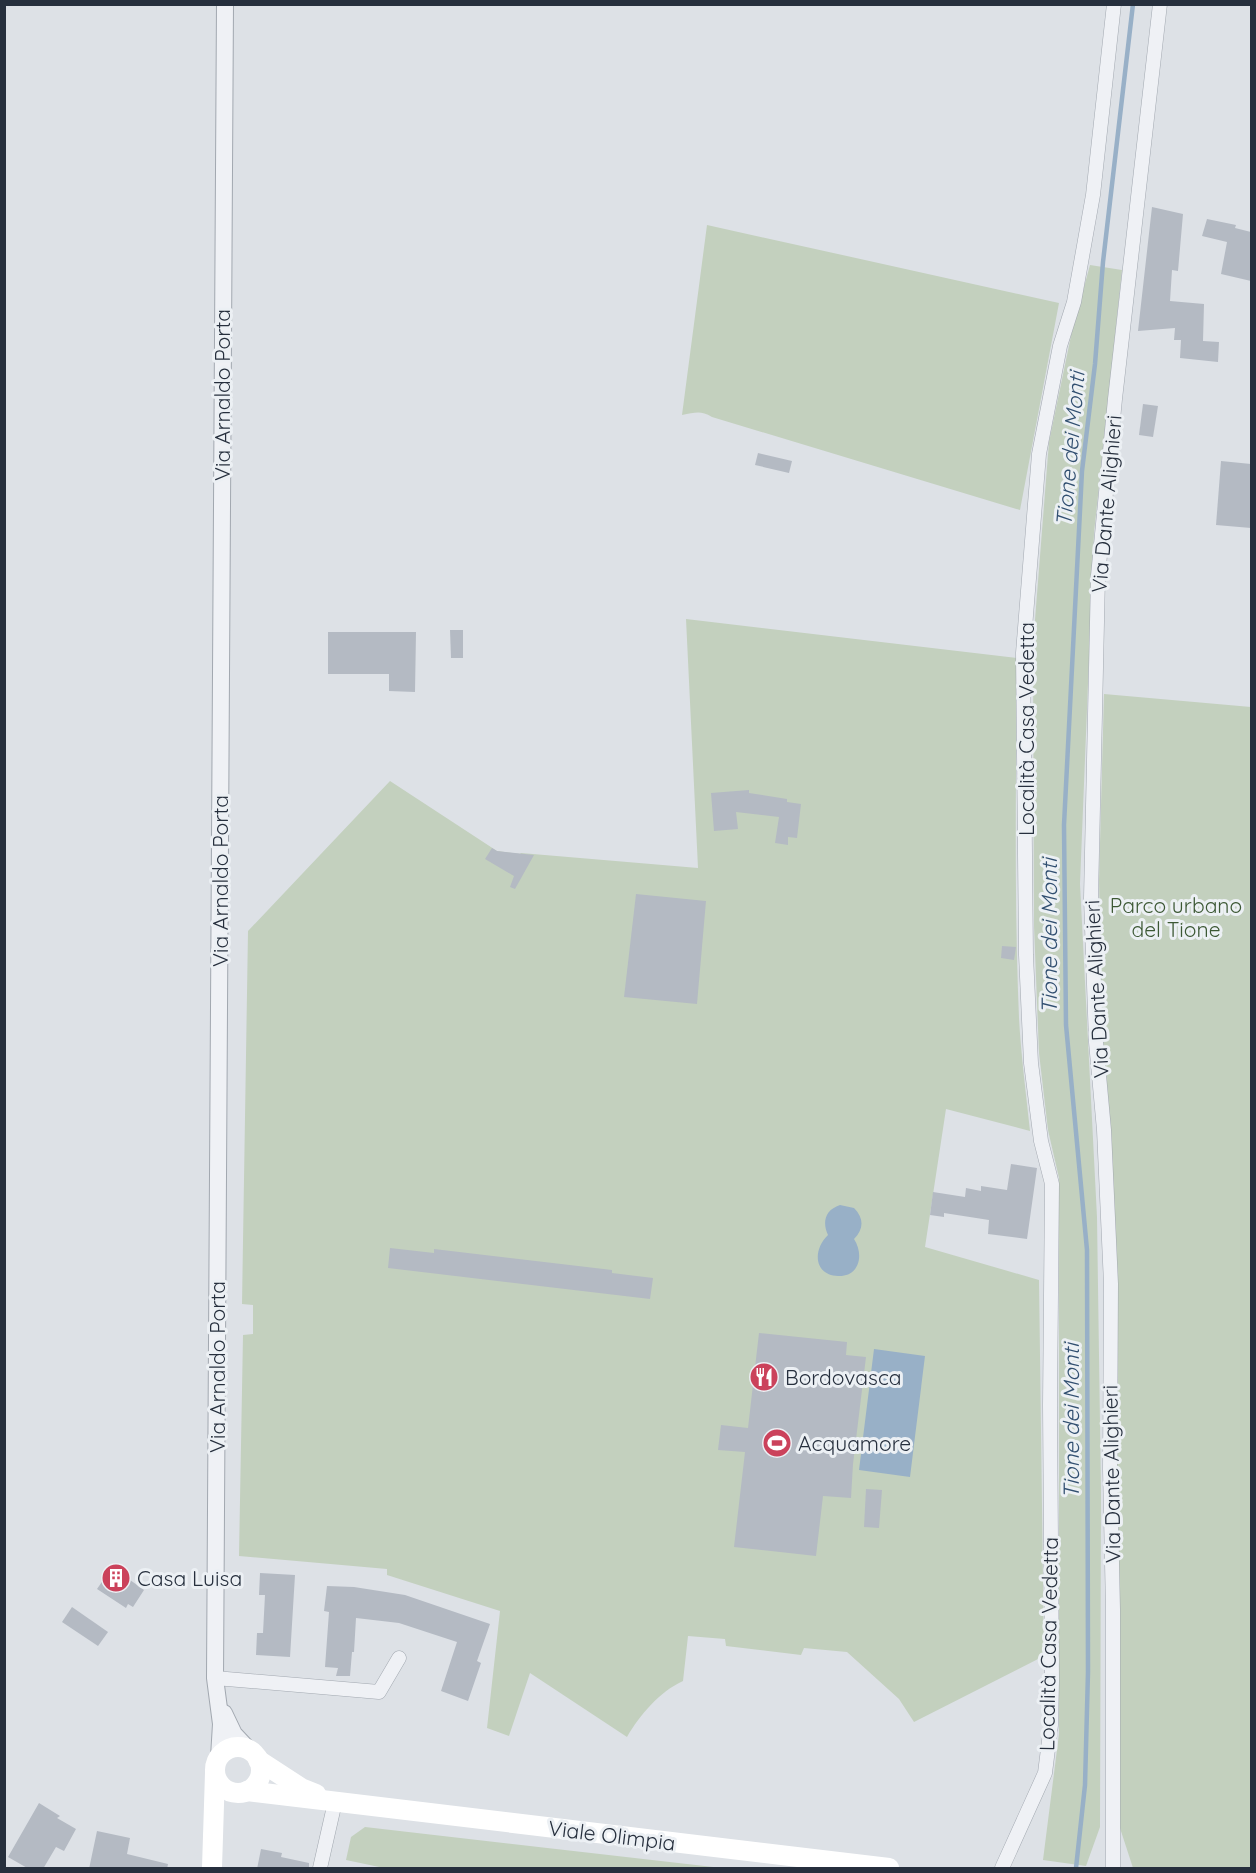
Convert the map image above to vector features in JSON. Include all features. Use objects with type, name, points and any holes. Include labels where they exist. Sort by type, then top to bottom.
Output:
[{"type":"main road","points":[[236,1747],[254,1755],[260,1774],[253,1787],[243,1792],[226,1789],[221,1785],[217,1765],[229,1749],[236,1747]]},
{"type":"main road","name":"Viale Olimpia","points":[[254,1755],[301,1788],[335,1802]]},
{"type":"main road","name":"Via Arnaldo Porta","points":[[212,1869],[217,1765]]},
{"type":"main road","name":"Viale Olimpia","points":[[243,1792],[271,1792],[335,1802],[889,1869]]},
{"type":"main road","name":"Via Arnaldo Porta","points":[[213,1839],[220,1812],[227,1799],[243,1792]]},
{"type":"street","name":"Via Arnaldo Porta","points":[[217,1765],[221,1724],[215,1684],[225,4]]},
{"type":"street","name":"Località Casa Vedetta","points":[[1002,1869],[1045,1773],[1051,1725],[1052,1184],[1041,1141],[1031,1063],[1026,955],[1023,653],[1039,454],[1060,346],[1074,302],[1093,195],[1114,4]]},
{"type":"street","name":"Via Dante Alighieri","points":[[1113,1869],[1111,1284],[1104,1130],[1096,1042],[1091,898],[1098,588],[1115,399],[1160,4]]},
{"type":"street","points":[[215,1684],[379,1692],[399,1658]]},
{"type":"street","name":"Viale Olimpia","points":[[215,1684],[234,1734],[254,1755]]},
{"type":"street","points":[[320,1869],[335,1802]]},
{"type":"green space","points":[[707,225],[1059,303],[1020,510],[704,413],[682,415]]},
{"type":"green space","points":[[1090,265],[1122,270],[1094,533],[1080,884],[1097,1217],[1101,1493],[1100,1827],[1086,1866],[1043,1860],[1059,1734],[1059,1178],[1048,1130],[1039,1053],[1034,926],[1033,645],[1049,442],[1072,331]]},
{"type":"green space","points":[[686,619],[1017,658],[1017,973],[1020,1032],[1030,1131],[946,1109],[925,1247],[1039,1280],[1044,1656],[914,1722],[899,1699],[847,1652],[804,1648],[801,1655],[726,1646],[725,1639],[688,1636],[683,1681],[666,1691],[651,1705],[627,1737],[530,1673],[509,1736],[487,1728],[500,1611],[387,1575],[387,1569],[239,1556],[243,1335],[253,1334],[253,1305],[242,1304],[248,931],[390,781],[497,851],[698,868]]},
{"type":"green space","name":"Parco urbano del Tione","points":[[1104,694],[1251,707],[1251,1868],[1133,1868],[1119,1825],[1099,880]]},
{"type":"green space","points":[[365,1827],[722,1868],[384,1868],[346,1860],[351,1837]]},
{"type":"water","points":[[840,1205],[854,1208],[862,1224],[854,1239],[859,1251],[858,1264],[851,1273],[838,1276],[824,1271],[820,1266],[818,1254],[828,1235],[825,1226],[826,1217],[831,1210]]},
{"type":"water","points":[[874,1349],[925,1356],[910,1477],[859,1470]]},
{"type":"building","points":[[1152,207],[1183,214],[1178,271],[1172,270],[1170,301],[1204,304],[1203,341],[1219,342],[1218,362],[1180,358],[1181,340],[1174,340],[1175,328],[1138,331]]},
{"type":"building","points":[[1207,219],[1236,225],[1235,228],[1251,232],[1251,281],[1221,274],[1227,242],[1202,236]]},
{"type":"building","points":[[1143,404],[1158,406],[1153,437],[1139,435]]},
{"type":"building","points":[[758,453],[792,461],[789,473],[755,465]]},
{"type":"building","points":[[1221,461],[1251,464],[1251,528],[1216,525]]},
{"type":"building","points":[[450,630],[463,630],[463,658],[451,658]]},
{"type":"building","points":[[328,632],[416,632],[415,692],[389,691],[389,674],[328,674]]},
{"type":"building","points":[[749,790],[749,793],[787,799],[787,802],[801,804],[797,838],[788,837],[788,845],[775,843],[779,817],[736,812],[738,829],[714,831],[711,793]]},
{"type":"building","points":[[492,848],[497,851],[534,855],[515,889],[510,887],[514,876],[485,859]]},
{"type":"building","points":[[636,894],[706,901],[697,1004],[624,997]]},
{"type":"building","points":[[1002,946],[1016,947],[1014,960],[1001,958]]},
{"type":"building","points":[[1011,1164],[1037,1168],[1027,1239],[988,1234],[989,1220],[944,1213],[944,1217],[930,1215],[933,1192],[965,1197],[966,1188],[981,1191],[981,1186],[1007,1190]]},
{"type":"building","points":[[390,1248],[434,1253],[434,1249],[612,1270],[612,1273],[653,1278],[650,1299],[388,1268]]},
{"type":"building","name":"Acquamore","points":[[759,1333],[847,1342],[846,1355],[866,1357],[851,1498],[823,1496],[816,1556],[734,1547],[745,1452],[718,1450],[721,1425],[748,1428]]},
{"type":"building","points":[[866,1489],[882,1490],[879,1528],[864,1527]]},
{"type":"building","name":"Casa Luisa","points":[[112,1567],[144,1590],[133,1607],[128,1604],[126,1608],[97,1589]]},
{"type":"building","points":[[260,1573],[295,1575],[290,1657],[256,1655],[257,1633],[263,1633],[265,1595],[259,1595]]},
{"type":"building","points":[[327,1586],[354,1587],[405,1595],[490,1624],[477,1661],[481,1663],[468,1701],[441,1691],[457,1642],[399,1623],[356,1618],[350,1676],[336,1676],[338,1668],[325,1667],[329,1612],[324,1611]]},
{"type":"building","points":[[72,1607],[108,1632],[98,1646],[62,1622]]},
{"type":"building","points":[[39,1803],[60,1816],[57,1818],[76,1829],[64,1851],[56,1847],[43,1869],[29,1869],[8,1857]]},
{"type":"building","points":[[97,1831],[130,1838],[127,1854],[168,1864],[167,1869],[89,1869]]},
{"type":"building","points":[[261,1849],[282,1853],[281,1857],[309,1863],[309,1869],[257,1869]]},
{"type":"waterway","name":"Tione dei Monti","points":[[1076,1868],[1085,1785],[1088,1672],[1087,1250],[1066,1025],[1064,825],[1082,471],[1095,364],[1103,262],[1133,4]]},
{"type":"place","name":"Bordovasca","points":[[764,1377]]},
{"type":"place","name":"Acquamore","points":[[777,1443]]},
{"type":"place","name":"Casa Luisa","points":[[116,1578]]}]
